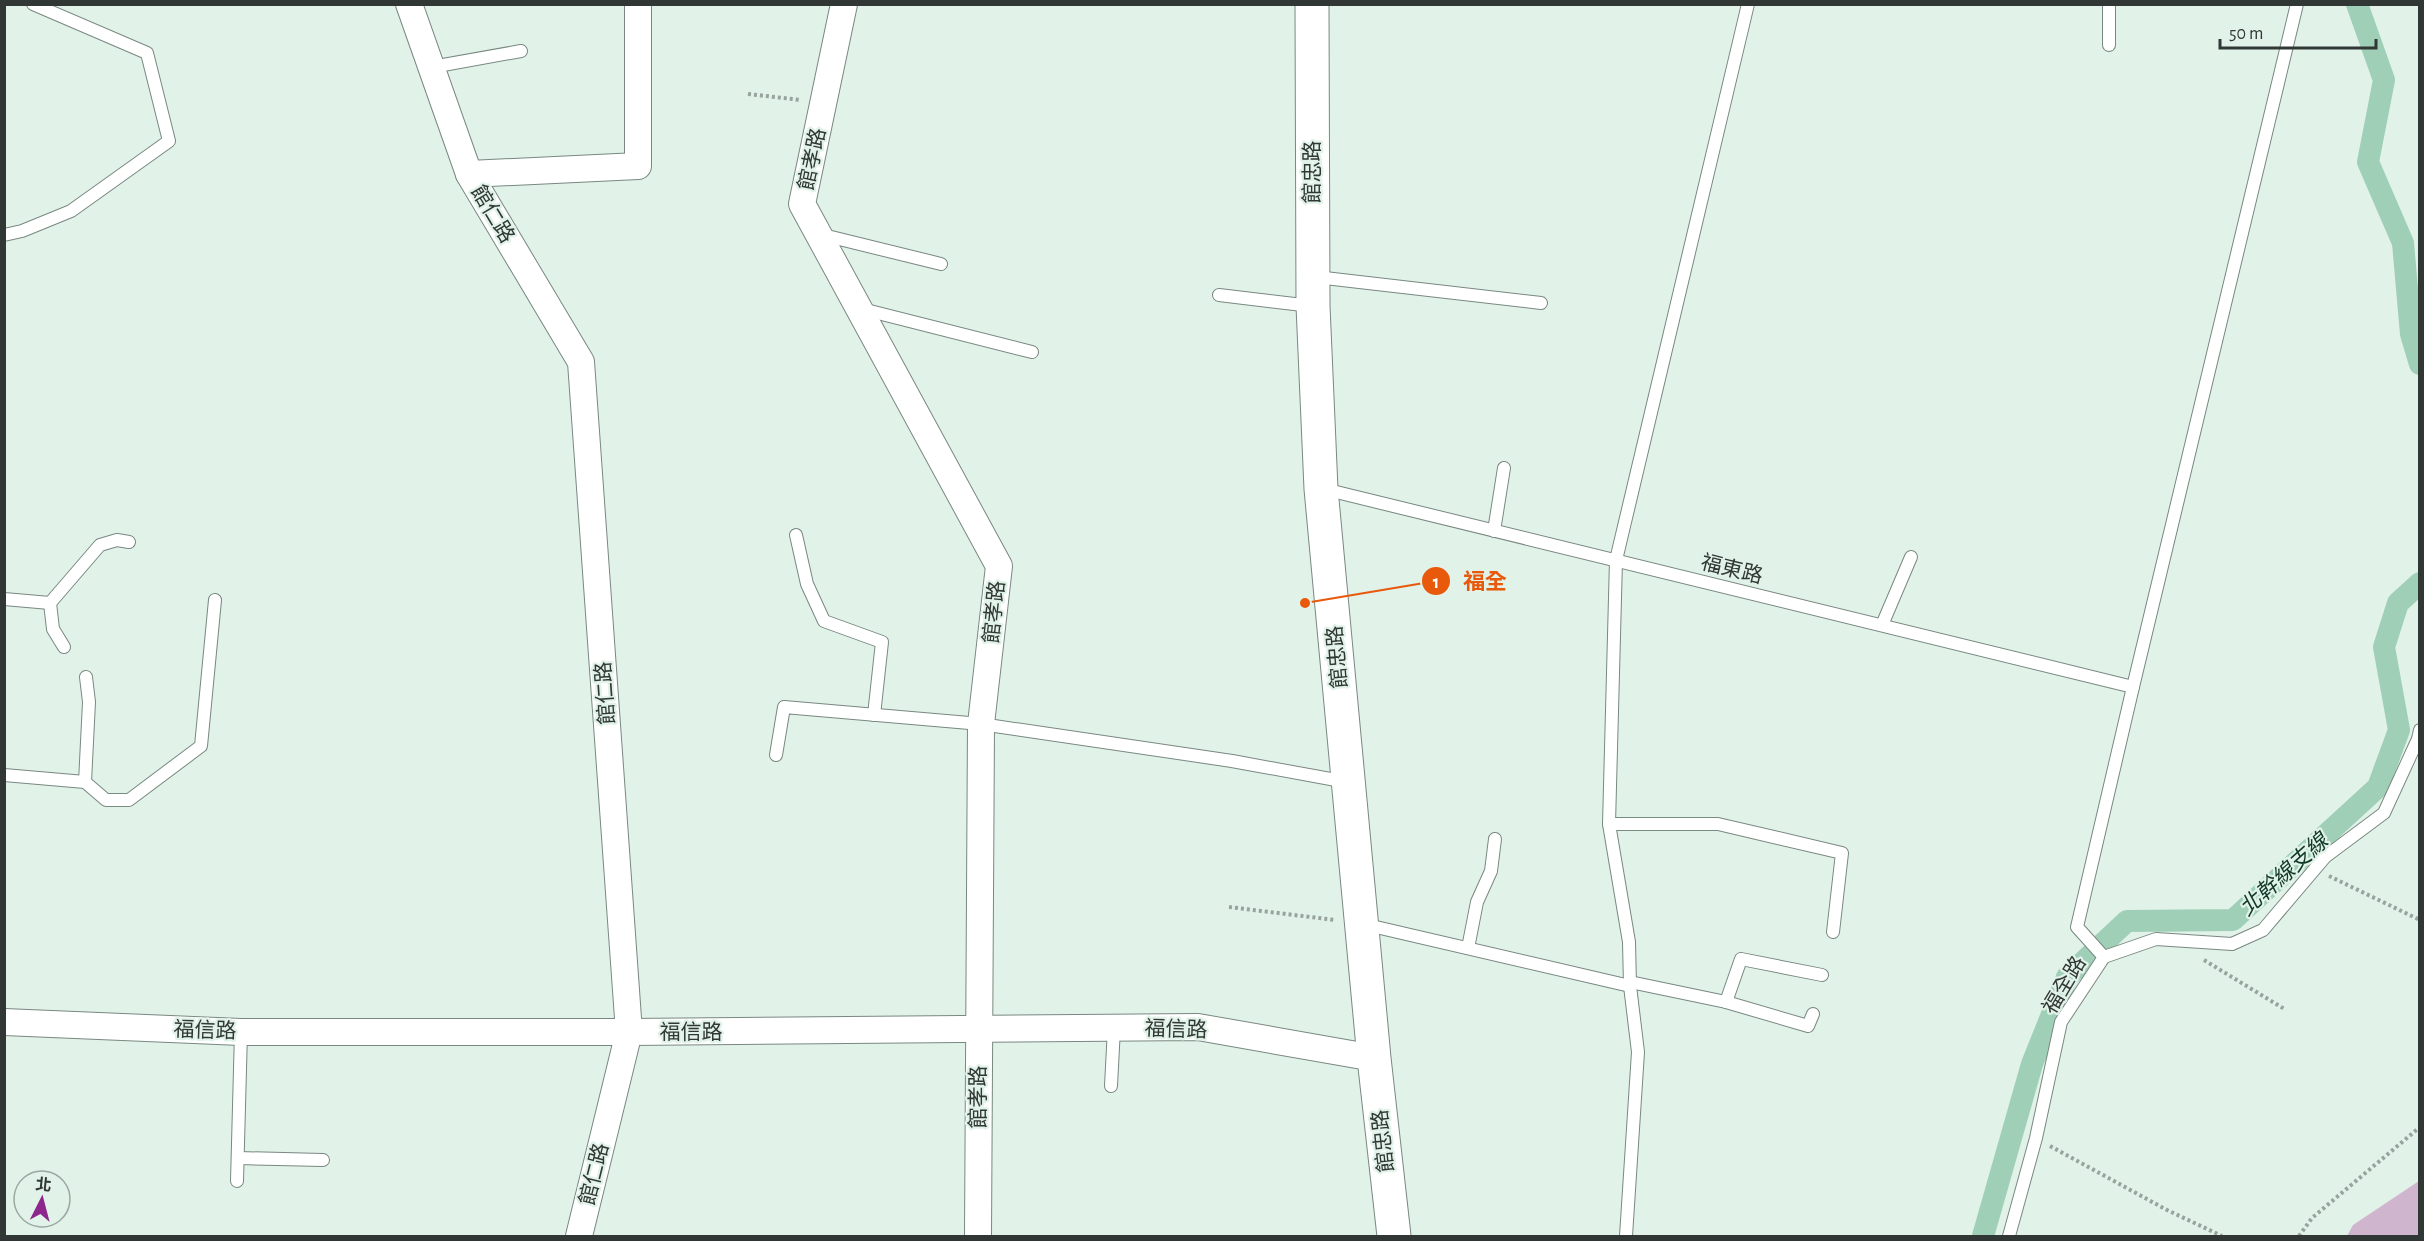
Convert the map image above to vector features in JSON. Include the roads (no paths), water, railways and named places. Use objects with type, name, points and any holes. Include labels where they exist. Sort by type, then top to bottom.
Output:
[{"type":"main road","name":"館忠路","points":[[1312,4],[1313,291],[1321,489],[1374,1058],[1394,1236]]},
{"type":"street","name":"館仁路","points":[[410,4],[469,174],[581,362],[629,1032],[579,1236]]},
{"type":"street","name":"館仁路","points":[[469,174],[638,166],[638,4]]},
{"type":"street","name":"館孝路","points":[[844,4],[802,204],[999,566],[981,724],[978,1236]]},
{"type":"street","name":"福信路","points":[[4,1022],[241,1032],[629,1032],[1198,1027],[1374,1058]]},
{"type":"lane","points":[[4,234],[22,231],[71,211],[169,141],[147,53],[33,4]]},
{"type":"lane","points":[[1626,1236],[1638,1052],[1630,984],[1629,942],[1609,824],[1616,560],[1748,4]]},
{"type":"lane","points":[[2109,4],[2109,45]]},
{"type":"lane","points":[[2104,957],[2077,927],[2297,4]]},
{"type":"lane","points":[[432,68],[521,51]]},
{"type":"lane","points":[[819,234],[940,264]]},
{"type":"lane","points":[[1219,295],[1313,291],[1541,303]]},
{"type":"lane","points":[[859,309],[1032,352]]},
{"type":"lane","points":[[1494,531],[1504,468]]},
{"type":"lane","name":"福東路","points":[[1321,489],[2133,687]]},
{"type":"lane","points":[[796,535],[807,584],[824,621],[882,642],[874,715]]},
{"type":"lane","points":[[64,647],[53,629],[50,603],[100,545],[117,540],[129,542]]},
{"type":"lane","points":[[1882,625],[1911,557]]},
{"type":"lane","points":[[4,599],[50,603]]},
{"type":"lane","points":[[4,775],[86,782],[106,800],[129,800],[201,746],[215,600]]},
{"type":"lane","points":[[86,677],[88,702],[86,782]]},
{"type":"lane","points":[[776,755],[784,707],[981,724],[1232,761],[1348,782]]},
{"type":"lane","name":"福全路","points":[[2009,1236],[2036,1138],[2061,1022],[2104,957],[2156,939],[2232,944],[2263,930],[2325,857],[2384,813],[2420,730]]},
{"type":"lane","points":[[1609,824],[1718,824],[1842,853],[1833,932]]},
{"type":"lane","points":[[1468,948],[1477,902],[1491,871],[1495,838]]},
{"type":"lane","points":[[1361,924],[1630,984],[1726,1002],[1808,1026],[1813,1014]]},
{"type":"lane","points":[[1726,1002],[1742,959],[1822,975]]},
{"type":"lane","points":[[1111,1086],[1114,1028]]},
{"type":"lane","points":[[237,1180],[241,1032]]},
{"type":"lane","points":[[238,1158],[323,1160]]},
{"type":"waterway","name":"北幹線支線","points":[[2357,4],[2384,80],[2368,162],[2403,243],[2411,334],[2420,364]]},
{"type":"waterway","name":"北幹線支線","points":[[1983,1236],[2032,1064],[2067,977],[2127,921],[2233,920],[2378,787],[2399,730],[2384,647],[2398,603],[2420,583]]},
{"type":"place","name":"福全","points":[[1305,603]]}]
